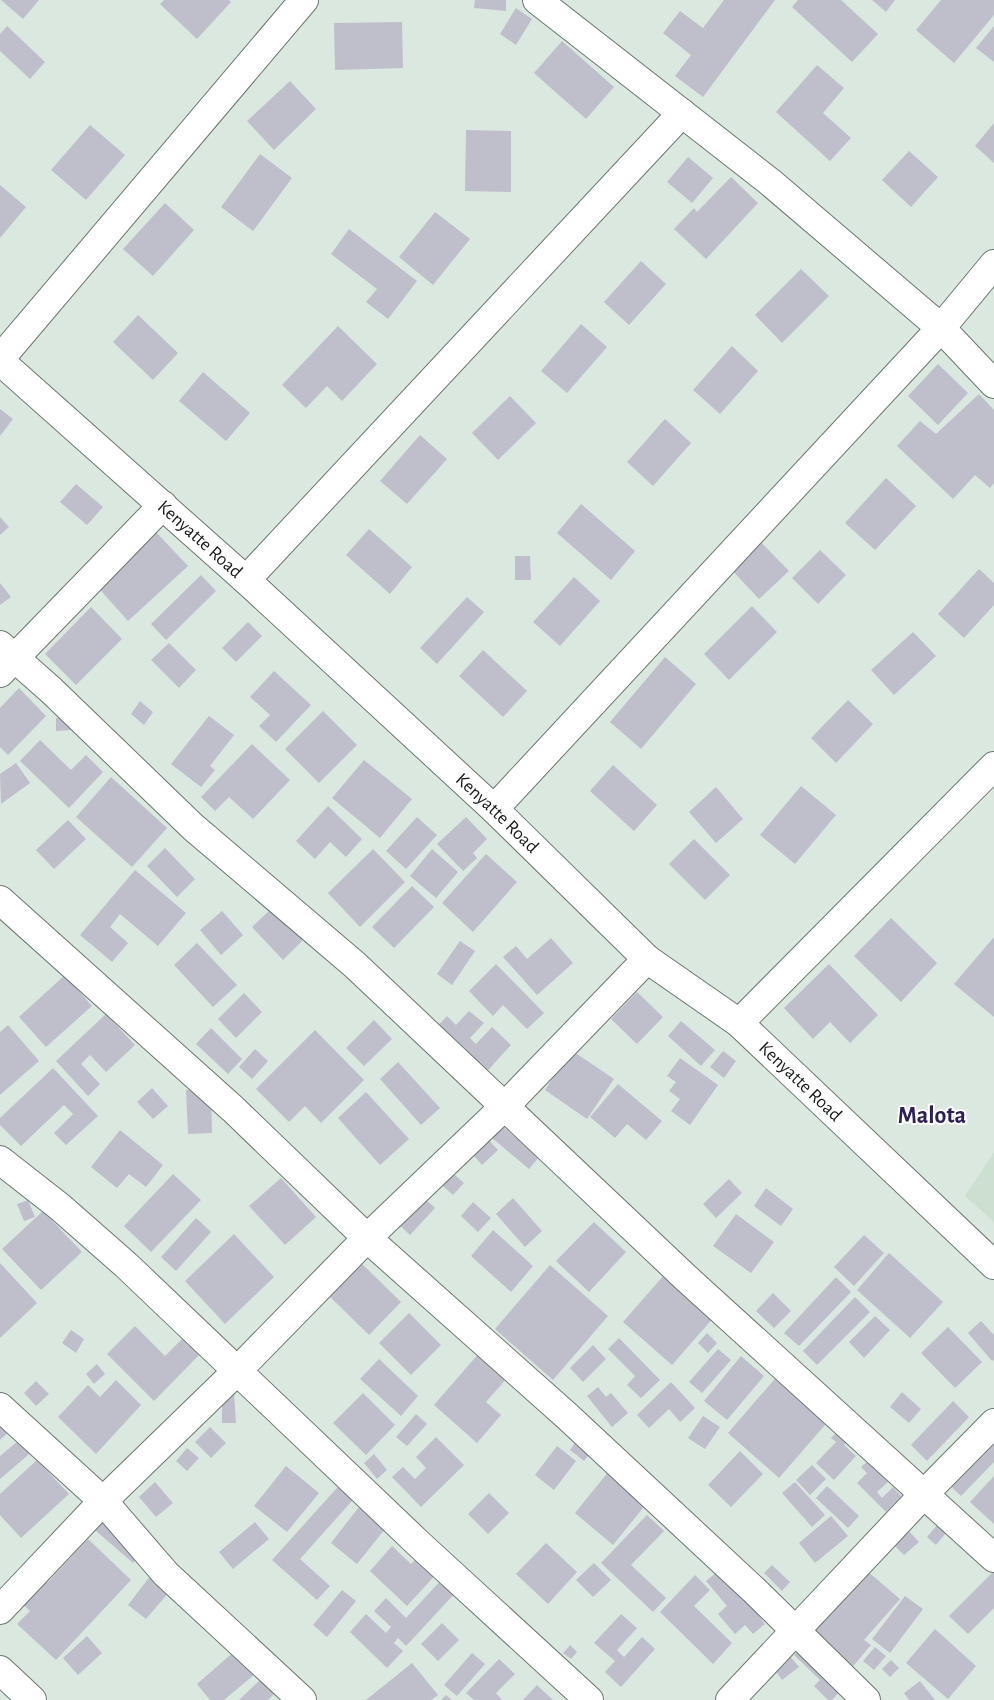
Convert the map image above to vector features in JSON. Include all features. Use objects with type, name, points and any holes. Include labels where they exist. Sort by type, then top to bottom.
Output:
[{"type":"street","points":[[0,360],[304,0]]},
{"type":"street","points":[[541,1],[770,182],[940,328],[994,384]]},
{"type":"street","points":[[246,580],[682,113]]},
{"type":"street","points":[[494,809],[940,328],[994,264]]},
{"type":"street","name":"Kenyatte Road","points":[[0,360],[246,580],[494,809],[648,959],[739,1023],[994,1265]]},
{"type":"street","points":[[163,505],[5,658],[51,690],[193,827],[355,965],[692,1284],[994,1558]]},
{"type":"street","points":[[739,1023],[994,766]]},
{"type":"street","points":[[0,900],[233,1109],[367,1238],[567,1416],[749,1586],[866,1700]]},
{"type":"street","points":[[0,1610],[103,1501],[238,1370],[367,1238],[505,1106],[648,959]]},
{"type":"street","points":[[0,1160],[97,1239],[238,1370],[420,1545],[589,1700]]},
{"type":"street","points":[[0,1408],[103,1501],[166,1574],[302,1700]]},
{"type":"street","points":[[730,1700],[924,1494],[994,1423]]},
{"type":"street","points":[[0,1670],[32,1700]]},
{"type":"shaded area","points":[[994,1152],[994,1222],[965,1196]]},
{"type":"building","points":[[1,0],[39,0],[23,19]]},
{"type":"building","points":[[164,0],[229,0],[231,2],[197,39],[160,4]]},
{"type":"building","points":[[475,0],[506,0],[506,11],[474,8]]},
{"type":"building","points":[[724,0],[775,0],[703,97],[675,76],[691,55],[663,33],[680,11],[703,28]]},
{"type":"building","points":[[798,0],[841,0],[878,34],[852,62],[792,7]]},
{"type":"building","points":[[872,0],[895,0],[886,12]]},
{"type":"building","points":[[941,0],[994,0],[994,15],[954,63],[916,30]]},
{"type":"building","points":[[516,8],[532,19],[516,45],[500,34]]},
{"type":"building","points":[[402,22],[403,68],[335,70],[334,23]]},
{"type":"building","points":[[7,26],[45,62],[30,79],[0,51],[0,34]]},
{"type":"building","points":[[994,26],[994,62],[976,48]]},
{"type":"building","points":[[562,41],[614,87],[586,119],[534,73]]},
{"type":"building","points":[[817,65],[844,88],[823,113],[851,138],[830,161],[776,112]]},
{"type":"building","points":[[290,81],[316,109],[274,150],[247,121]]},
{"type":"building","points":[[994,123],[994,163],[975,146]]},
{"type":"building","points":[[90,125],[125,155],[86,200],[51,170]]},
{"type":"building","points":[[466,130],[511,131],[511,192],[465,191]]},
{"type":"building","points":[[909,151],[938,177],[911,207],[882,180]]},
{"type":"building","points":[[260,154],[292,178],[253,231],[221,207]]},
{"type":"building","points":[[688,157],[713,178],[692,203],[667,182]]},
{"type":"building","points":[[731,177],[758,203],[706,259],[674,229],[694,208],[697,212]]},
{"type":"building","points":[[0,185],[26,207],[0,238]]},
{"type":"building","points":[[165,203],[194,230],[153,276],[123,249]]},
{"type":"building","points":[[435,212],[470,239],[433,285],[399,257]]},
{"type":"building","points":[[349,229],[417,281],[388,319],[366,302],[377,289],[331,254]]},
{"type":"building","points":[[641,261],[666,284],[629,325],[604,302]]},
{"type":"building","points":[[801,269],[829,296],[782,343],[755,315]]},
{"type":"building","points":[[138,315],[178,353],[153,380],[113,342]]},
{"type":"building","points":[[581,324],[607,347],[567,393],[541,371]]},
{"type":"building","points":[[338,326],[377,364],[342,401],[327,386],[306,408],[282,385]]},
{"type":"building","points":[[732,346],[758,371],[720,414],[693,390]]},
{"type":"building","points":[[938,364],[968,393],[938,425],[908,396]]},
{"type":"building","points":[[203,372],[250,413],[226,441],[179,401]]},
{"type":"building","points":[[979,394],[994,410],[994,483],[990,488],[975,475],[953,499],[897,446],[920,421],[936,434]]},
{"type":"building","points":[[510,396],[536,423],[498,460],[472,433]]},
{"type":"building","points":[[0,409],[13,419],[0,436]]},
{"type":"building","points":[[665,419],[691,443],[653,486],[627,462]]},
{"type":"building","points":[[420,435],[447,459],[407,504],[380,481]]},
{"type":"building","points":[[886,478],[916,506],[875,550],[845,523]]},
{"type":"building","points":[[76,484],[103,507],[87,525],[60,502]]},
{"type":"building","points":[[581,504],[635,551],[611,580],[557,533]]},
{"type":"building","points":[[0,517],[9,527],[0,535]]},
{"type":"building","points":[[369,529],[412,567],[390,594],[346,555]]},
{"type":"building","points":[[154,530],[188,566],[128,621],[95,584]]},
{"type":"building","points":[[756,537],[789,571],[759,599],[727,565]]},
{"type":"building","points":[[820,550],[846,575],[818,604],[792,578]]},
{"type":"building","points":[[515,556],[530,556],[531,580],[515,580]]},
{"type":"building","points":[[979,569],[994,583],[994,605],[964,638],[938,614]]},
{"type":"building","points":[[201,575],[216,591],[166,640],[151,624]]},
{"type":"building","points":[[574,577],[600,601],[560,646],[533,622]]},
{"type":"building","points":[[0,583],[11,597],[0,605]]},
{"type":"building","points":[[467,597],[484,612],[437,664],[420,648]]},
{"type":"building","points":[[752,606],[777,632],[729,680],[704,654]]},
{"type":"building","points":[[91,607],[122,639],[76,685],[45,654]]},
{"type":"building","points":[[248,622],[262,636],[236,662],[222,648]]},
{"type":"building","points":[[913,632],[936,656],[894,695],[871,670]]},
{"type":"building","points":[[169,643],[196,670],[179,688],[151,660]]},
{"type":"building","points":[[483,650],[527,691],[503,717],[459,676]]},
{"type":"building","points":[[665,657],[696,684],[641,749],[610,722]]},
{"type":"building","points":[[274,671],[311,705],[276,742],[259,726],[270,715],[250,697]]},
{"type":"building","points":[[19,688],[46,716],[8,755],[0,747],[0,708]]},
{"type":"building","points":[[848,700],[873,724],[836,763],[811,738]]},
{"type":"building","points":[[140,701],[153,712],[144,725],[131,714]]},
{"type":"building","points":[[323,711],[357,745],[319,783],[285,749]]},
{"type":"building","points":[[209,716],[234,735],[210,766],[215,770],[201,787],[171,764]]},
{"type":"building","points":[[72,717],[72,730],[56,731],[56,718]]},
{"type":"building","points":[[40,740],[71,770],[86,755],[103,772],[69,808],[20,761]]},
{"type":"building","points":[[252,744],[290,780],[253,819],[229,797],[215,811],[201,797]]},
{"type":"building","points":[[364,760],[412,799],[380,838],[332,798]]},
{"type":"building","points":[[16,763],[30,783],[1,804],[0,774]]},
{"type":"building","points":[[613,765],[657,805],[634,831],[590,791]]},
{"type":"building","points":[[111,777],[167,828],[132,867],[76,817]]},
{"type":"building","points":[[801,786],[836,815],[795,864],[760,835]]},
{"type":"building","points":[[716,787],[743,819],[716,843],[689,812]]},
{"type":"building","points":[[328,806],[362,839],[346,857],[330,842],[315,859],[296,841]]},
{"type":"building","points":[[417,817],[437,835],[406,869],[386,851]]},
{"type":"building","points":[[466,817],[487,839],[473,853],[477,858],[463,871],[437,844]]},
{"type":"building","points":[[68,820],[86,839],[54,869],[36,850]]},
{"type":"building","points":[[694,839],[730,875],[705,900],[669,864]]},
{"type":"building","points":[[165,848],[195,879],[177,897],[147,866]]},
{"type":"building","points":[[373,849],[405,882],[360,927],[328,893]]},
{"type":"building","points":[[432,849],[458,872],[436,898],[410,876]]},
{"type":"building","points":[[486,854],[517,882],[473,932],[442,903]]},
{"type":"building","points":[[135,870],[186,913],[158,946],[120,914],[110,927],[128,943],[112,962],[80,935]]},
{"type":"building","points":[[412,886],[434,907],[394,948],[372,927]]},
{"type":"building","points":[[274,906],[305,938],[283,960],[252,927]]},
{"type":"building","points":[[222,911],[243,935],[221,955],[200,930]]},
{"type":"building","points":[[891,918],[937,963],[901,1002],[854,956]]},
{"type":"building","points":[[994,937],[994,1017],[954,984]]},
{"type":"building","points":[[551,938],[573,963],[537,995],[503,957],[516,946],[527,959]]},
{"type":"building","points":[[460,941],[475,951],[452,985],[437,974]]},
{"type":"building","points":[[197,943],[237,985],[213,1007],[174,965]]},
{"type":"building","points":[[496,964],[544,1013],[527,1029],[503,1005],[493,1016],[469,991]]},
{"type":"building","points":[[829,964],[878,1015],[850,1043],[830,1022],[813,1039],[784,1008]]},
{"type":"building","points":[[65,975],[92,1006],[46,1047],[19,1017]]},
{"type":"building","points":[[637,992],[663,1017],[637,1044],[611,1019]]},
{"type":"building","points":[[244,993],[262,1012],[236,1038],[218,1019]]},
{"type":"building","points":[[469,1011],[484,1023],[470,1038],[476,1044],[492,1027],[511,1045],[482,1077],[432,1032],[447,1016],[456,1025]]},
{"type":"building","points":[[106,1014],[135,1045],[106,1072],[90,1055],[81,1064],[100,1084],[88,1096],[56,1061]]},
{"type":"building","points":[[374,1020],[392,1039],[364,1066],[346,1048]]},
{"type":"building","points":[[681,1021],[715,1050],[701,1066],[668,1036]]},
{"type":"building","points":[[8,1025],[39,1061],[0,1095],[0,1032]]},
{"type":"building","points":[[211,1028],[242,1059],[228,1074],[196,1044]]},
{"type":"building","points":[[315,1030],[364,1080],[321,1123],[305,1106],[289,1122],[256,1089]]},
{"type":"building","points":[[255,1049],[268,1061],[252,1079],[239,1067]]},
{"type":"building","points":[[571,1050],[614,1079],[587,1119],[545,1090]]},
{"type":"building","points":[[723,1051],[736,1061],[724,1078],[710,1067]]},
{"type":"building","points":[[680,1058],[718,1085],[690,1125],[671,1111],[680,1099],[669,1091],[676,1082],[667,1076]]},
{"type":"building","points":[[398,1062],[440,1108],[421,1125],[380,1079]]},
{"type":"building","points":[[53,1068],[98,1116],[66,1145],[54,1133],[73,1114],[64,1105],[21,1146],[0,1125],[0,1118]]},
{"type":"building","points":[[618,1084],[662,1121],[646,1140],[627,1124],[615,1138],[590,1117]]},
{"type":"building","points":[[152,1088],[168,1106],[153,1119],[137,1102]]},
{"type":"building","points":[[186,1090],[211,1090],[212,1133],[188,1134]]},
{"type":"building","points":[[366,1092],[409,1139],[380,1165],[338,1118]]},
{"type":"building","points":[[502,1126],[539,1157],[529,1169],[492,1138]]},
{"type":"building","points":[[120,1130],[163,1165],[146,1187],[129,1174],[117,1188],[91,1167]]},
{"type":"building","points":[[484,1135],[498,1150],[482,1165],[469,1150]]},
{"type":"building","points":[[448,1169],[464,1183],[453,1195],[437,1181]]},
{"type":"building","points":[[173,1174],[201,1200],[151,1252],[124,1226]]},
{"type":"building","points":[[281,1178],[316,1217],[285,1245],[249,1206]]},
{"type":"building","points":[[729,1179],[742,1193],[716,1218],[703,1204]]},
{"type":"building","points":[[766,1188],[793,1209],[781,1226],[754,1206]]},
{"type":"building","points":[[418,1193],[435,1208],[410,1235],[394,1220]]},
{"type":"building","points":[[513,1198],[542,1231],[525,1247],[496,1214]]},
{"type":"building","points":[[28,1200],[35,1217],[24,1221],[17,1204]]},
{"type":"building","points":[[473,1202],[491,1218],[478,1232],[461,1216]]},
{"type":"building","points":[[43,1211],[82,1252],[41,1290],[2,1249]]},
{"type":"building","points":[[736,1214],[774,1242],[751,1273],[713,1246]]},
{"type":"building","points":[[196,1218],[211,1232],[176,1271],[161,1257]]},
{"type":"building","points":[[594,1222],[626,1252],[589,1292],[556,1261]]},
{"type":"building","points":[[493,1230],[533,1266],[511,1292],[471,1256]]},
{"type":"building","points":[[234,1234],[274,1277],[225,1324],[185,1281]]},
{"type":"building","points":[[864,1235],[884,1253],[854,1286],[834,1267]]},
{"type":"building","points":[[889,1253],[943,1302],[910,1338],[857,1290]]},
{"type":"building","points":[[353,1255],[401,1302],[369,1335],[321,1288]]},
{"type":"building","points":[[0,1263],[37,1303],[0,1338]]},
{"type":"building","points":[[550,1265],[608,1316],[553,1380],[495,1329]]},
{"type":"building","points":[[665,1274],[714,1317],[672,1365],[623,1322]]},
{"type":"building","points":[[836,1277],[851,1292],[799,1346],[784,1333]]},
{"type":"building","points":[[773,1293],[791,1311],[774,1328],[756,1311]]},
{"type":"building","points":[[855,1297],[870,1312],[817,1365],[803,1351]]},
{"type":"building","points":[[409,1313],[441,1345],[411,1375],[379,1343]]},
{"type":"building","points":[[875,1316],[890,1330],[864,1358],[849,1342]]},
{"type":"building","points":[[981,1321],[994,1335],[994,1360],[992,1361],[968,1333]]},
{"type":"building","points":[[135,1326],[165,1356],[185,1336],[201,1353],[154,1401],[107,1354]]},
{"type":"building","points":[[948,1327],[982,1362],[955,1388],[921,1353]]},
{"type":"building","points":[[71,1330],[84,1339],[76,1353],[62,1343]]},
{"type":"building","points":[[707,1333],[717,1343],[708,1353],[698,1343]]},
{"type":"building","points":[[619,1338],[660,1380],[641,1398],[627,1385],[635,1376],[608,1349]]},
{"type":"building","points":[[593,1345],[606,1359],[583,1382],[570,1368]]},
{"type":"building","points":[[718,1349],[731,1360],[702,1393],[689,1382]]},
{"type":"building","points":[[480,1352],[508,1377],[486,1402],[501,1415],[477,1443],[434,1405]]},
{"type":"building","points":[[741,1356],[764,1376],[727,1420],[704,1401]]},
{"type":"building","points":[[379,1359],[418,1396],[401,1416],[360,1379]]},
{"type":"building","points":[[97,1364],[105,1374],[94,1384],[86,1374]]},
{"type":"building","points":[[779,1374],[831,1418],[779,1478],[728,1433]]},
{"type":"building","points":[[116,1380],[141,1405],[96,1454],[58,1417],[88,1385],[100,1397]]},
{"type":"building","points":[[36,1381],[49,1394],[36,1406],[24,1393]]},
{"type":"building","points":[[671,1382],[695,1408],[680,1422],[669,1409],[649,1428],[637,1415]]},
{"type":"building","points":[[598,1387],[606,1397],[611,1393],[628,1413],[612,1427],[587,1396]]},
{"type":"building","points":[[222,1391],[234,1391],[236,1423],[222,1423]]},
{"type":"building","points":[[902,1392],[921,1409],[909,1423],[890,1407]]},
{"type":"building","points":[[363,1393],[395,1425],[366,1455],[333,1423]]},
{"type":"building","points":[[953,1401],[969,1417],[927,1461],[911,1445]]},
{"type":"building","points":[[0,1414],[13,1428],[0,1440]]},
{"type":"building","points":[[416,1414],[427,1424],[407,1446],[396,1437]]},
{"type":"building","points":[[703,1416],[720,1427],[705,1449],[688,1438]]},
{"type":"building","points":[[843,1425],[854,1435],[844,1445],[856,1456],[834,1480],[816,1463],[836,1442],[831,1438]]},
{"type":"building","points":[[210,1427],[226,1443],[211,1458],[195,1442]]},
{"type":"building","points":[[994,1430],[994,1462],[961,1496],[945,1481]]},
{"type":"building","points":[[23,1437],[34,1450],[0,1479],[0,1456]]},
{"type":"building","points":[[436,1437],[464,1465],[421,1507],[392,1477],[403,1467],[415,1479],[426,1468],[416,1457]]},
{"type":"building","points":[[578,1438],[593,1450],[584,1461],[570,1450]]},
{"type":"building","points":[[557,1446],[576,1461],[554,1490],[535,1475]]},
{"type":"building","points":[[187,1448],[199,1458],[187,1471],[176,1461]]},
{"type":"building","points":[[740,1451],[763,1474],[731,1507],[708,1485]]},
{"type":"building","points":[[374,1454],[387,1470],[377,1479],[364,1463]]},
{"type":"building","points":[[873,1456],[889,1472],[883,1477],[888,1482],[877,1492],[882,1498],[893,1487],[901,1496],[886,1512],[857,1483],[867,1473],[861,1467]]},
{"type":"building","points":[[37,1460],[69,1494],[21,1538],[0,1515],[0,1494]]},
{"type":"building","points":[[812,1465],[826,1479],[810,1495],[796,1480]]},
{"type":"building","points":[[286,1466],[319,1493],[287,1532],[254,1506]]},
{"type":"building","points":[[609,1471],[647,1503],[613,1545],[575,1513]]},
{"type":"building","points":[[994,1476],[994,1524],[970,1502]]},
{"type":"building","points":[[345,1479],[360,1492],[300,1559],[330,1586],[317,1600],[272,1560]]},
{"type":"building","points":[[155,1482],[173,1503],[156,1517],[139,1497]]},
{"type":"building","points":[[795,1482],[825,1515],[812,1527],[782,1493]]},
{"type":"building","points":[[827,1486],[859,1516],[848,1528],[816,1498]]},
{"type":"building","points":[[489,1493],[509,1513],[488,1534],[468,1514]]},
{"type":"building","points":[[362,1503],[389,1524],[357,1564],[331,1543]]},
{"type":"building","points":[[647,1515],[664,1531],[631,1565],[666,1598],[653,1612],[601,1563]]},
{"type":"building","points":[[831,1516],[848,1536],[815,1563],[799,1543]]},
{"type":"building","points":[[106,1518],[143,1550],[133,1563],[95,1530]]},
{"type":"building","points":[[941,1520],[950,1528],[936,1545],[927,1537]]},
{"type":"building","points":[[255,1522],[269,1539],[233,1569],[219,1552]]},
{"type":"building","points":[[906,1528],[919,1542],[904,1555],[891,1542]]},
{"type":"building","points":[[88,1539],[131,1580],[56,1660],[17,1624],[30,1611],[16,1598],[39,1575],[47,1583]]},
{"type":"building","points":[[546,1543],[577,1572],[548,1604],[516,1574]]},
{"type":"building","points":[[392,1546],[411,1564],[420,1554],[439,1571],[407,1606],[370,1571]]},
{"type":"building","points":[[594,1563],[611,1580],[593,1597],[576,1580]]},
{"type":"building","points":[[725,1565],[763,1611],[758,1615],[765,1624],[753,1634],[745,1625],[735,1634],[718,1614],[727,1606],[706,1581]]},
{"type":"building","points":[[772,1565],[790,1582],[782,1591],[764,1573]]},
{"type":"building","points":[[866,1570],[900,1599],[864,1640],[871,1645],[849,1671],[802,1630]]},
{"type":"building","points":[[994,1571],[994,1608],[968,1634],[949,1616]]},
{"type":"building","points":[[151,1575],[170,1591],[146,1619],[128,1605]]},
{"type":"building","points":[[695,1575],[710,1590],[694,1606],[732,1643],[713,1664],[660,1612]]},
{"type":"building","points":[[444,1577],[458,1590],[406,1646],[398,1638],[394,1643],[403,1651],[387,1668],[350,1632],[366,1614],[386,1633],[391,1627],[374,1611],[386,1598],[406,1618]]},
{"type":"building","points":[[342,1590],[356,1601],[327,1637],[313,1625]]},
{"type":"building","points":[[905,1596],[923,1609],[890,1653],[872,1639]]},
{"type":"building","points":[[621,1614],[637,1628],[617,1650],[624,1657],[642,1637],[655,1649],[621,1687],[605,1672],[615,1661],[594,1643]]},
{"type":"building","points":[[442,1623],[459,1640],[438,1661],[421,1644]]},
{"type":"building","points":[[935,1629],[976,1666],[948,1699],[906,1663]]},
{"type":"building","points":[[87,1636],[102,1653],[78,1675],[63,1658]]},
{"type":"building","points":[[570,1645],[577,1652],[571,1659],[563,1653]]},
{"type":"building","points":[[803,1646],[845,1686],[832,1700],[828,1700],[814,1686],[820,1680],[794,1655]]},
{"type":"building","points":[[875,1647],[886,1656],[874,1670],[863,1661]]},
{"type":"building","points":[[236,1650],[255,1674],[224,1700],[210,1700],[197,1684]]},
{"type":"building","points":[[472,1653],[485,1664],[457,1696],[444,1685]]},
{"type":"building","points":[[789,1655],[799,1667],[782,1680],[773,1667]]},
{"type":"building","points":[[499,1659],[515,1674],[496,1693],[502,1700],[474,1700],[466,1693]]},
{"type":"building","points":[[891,1660],[899,1668],[890,1677],[882,1669]]},
{"type":"building","points":[[412,1663],[438,1695],[431,1700],[366,1700]]},
{"type":"building","points":[[261,1679],[275,1693],[268,1700],[239,1700]]},
{"type":"building","points":[[920,1681],[935,1700],[909,1700],[904,1693]]},
{"type":"building","points":[[537,1685],[553,1700],[523,1700]]},
{"type":"building","points":[[446,1695],[452,1700],[441,1700]]},
{"type":"district","name":"Malota","points":[[932,1116]]}]
